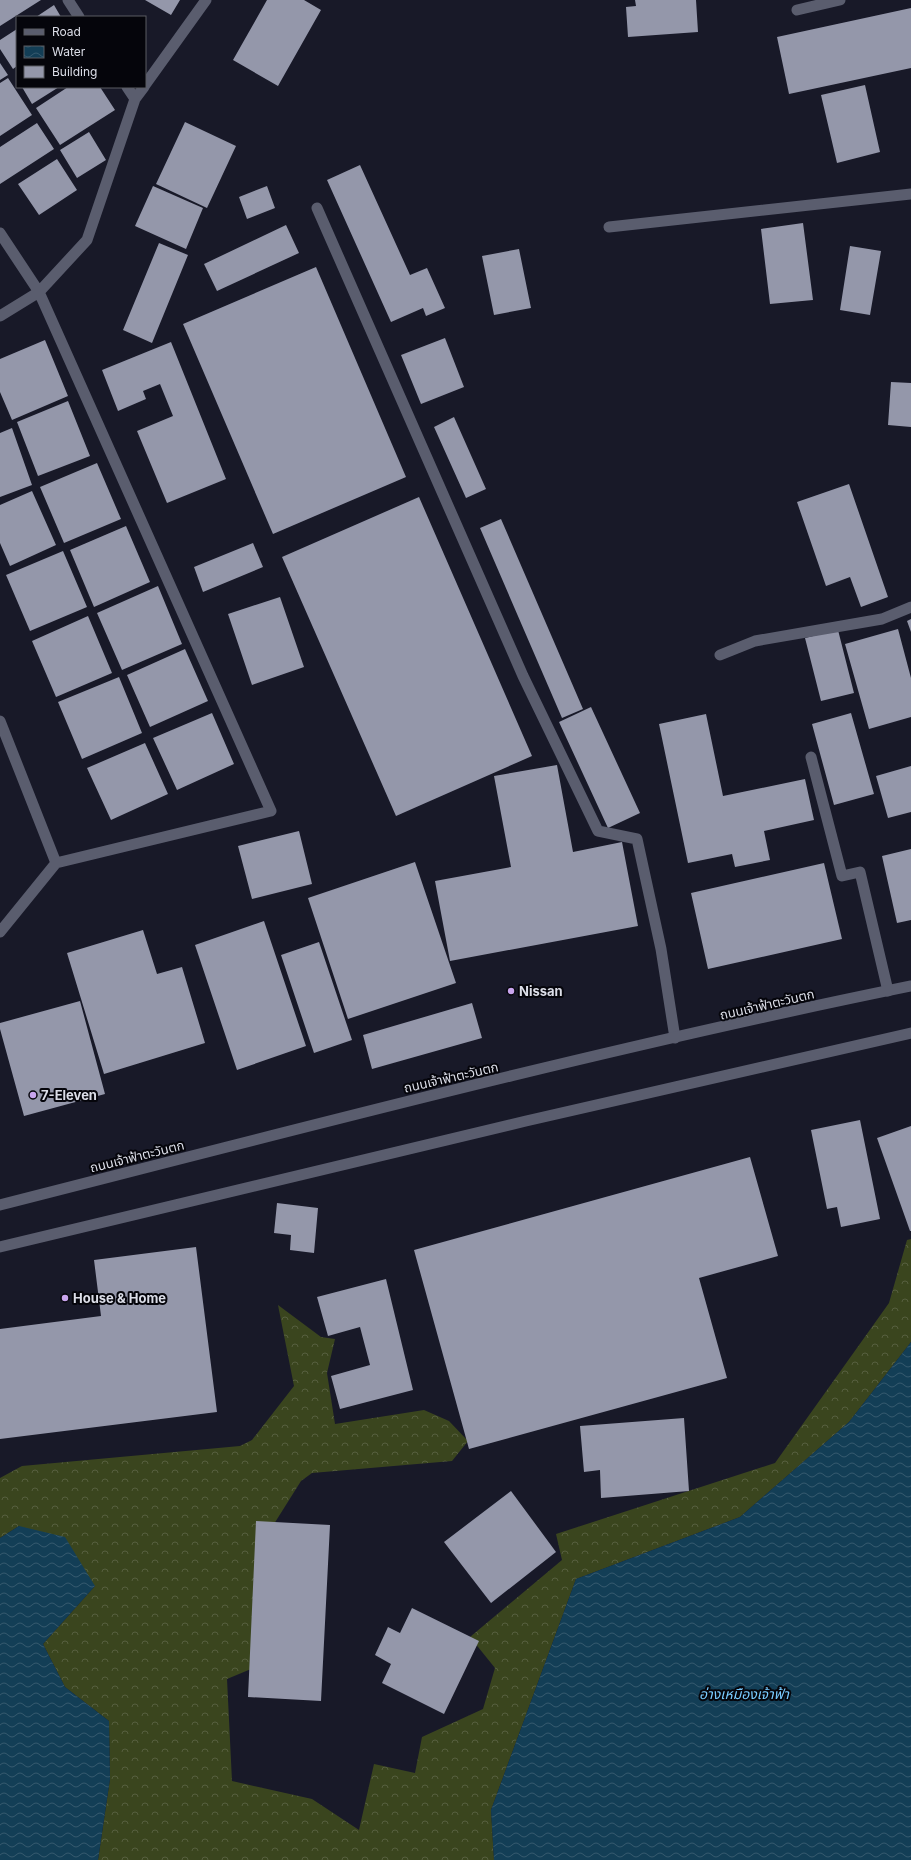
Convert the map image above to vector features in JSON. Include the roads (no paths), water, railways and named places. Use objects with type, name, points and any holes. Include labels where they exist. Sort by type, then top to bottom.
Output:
[{"type":"main road","points":[[68,0],[78,16]]},
{"type":"main road","points":[[146,83],[206,0]]},
{"type":"main road","points":[[798,10],[840,0]]},
{"type":"main road","points":[[128,88],[135,99]]},
{"type":"main road","points":[[0,316],[39,292],[87,240],[135,99],[143,88]]},
{"type":"main road","points":[[609,227],[911,194]]},
{"type":"main road","points":[[317,208],[523,676],[598,831],[637,840],[661,949],[675,1038]]},
{"type":"main road","points":[[0,232],[39,292],[270,811],[56,863],[0,932]]},
{"type":"main road","points":[[720,655],[755,641],[882,619],[911,607]]},
{"type":"main road","points":[[0,720],[56,863]]},
{"type":"main road","points":[[811,757],[842,876],[860,872],[888,991]]},
{"type":"main road","name":"ถนนเจ้าฟ้าตะวันตก","points":[[0,1205],[393,1105],[675,1038],[911,986]]},
{"type":"main road","points":[[0,1247],[526,1120],[911,1033]]},
{"type":"water","name":"อ่างเหมืองเจ้าฟ้า","points":[[911,1342],[911,1860],[494,1860],[491,1810],[576,1579],[740,1517],[849,1422]]},
{"type":"water","points":[[19,1526],[65,1537],[95,1586],[43,1644],[65,1687],[109,1721],[110,1779],[98,1860],[0,1860],[0,1538]]},
{"type":"place","name":"Nissan","points":[[511,991]]},
{"type":"place","name":"7-Eleven","points":[[33,1095]]},
{"type":"place","name":"House & Home","points":[[65,1298]]}]
